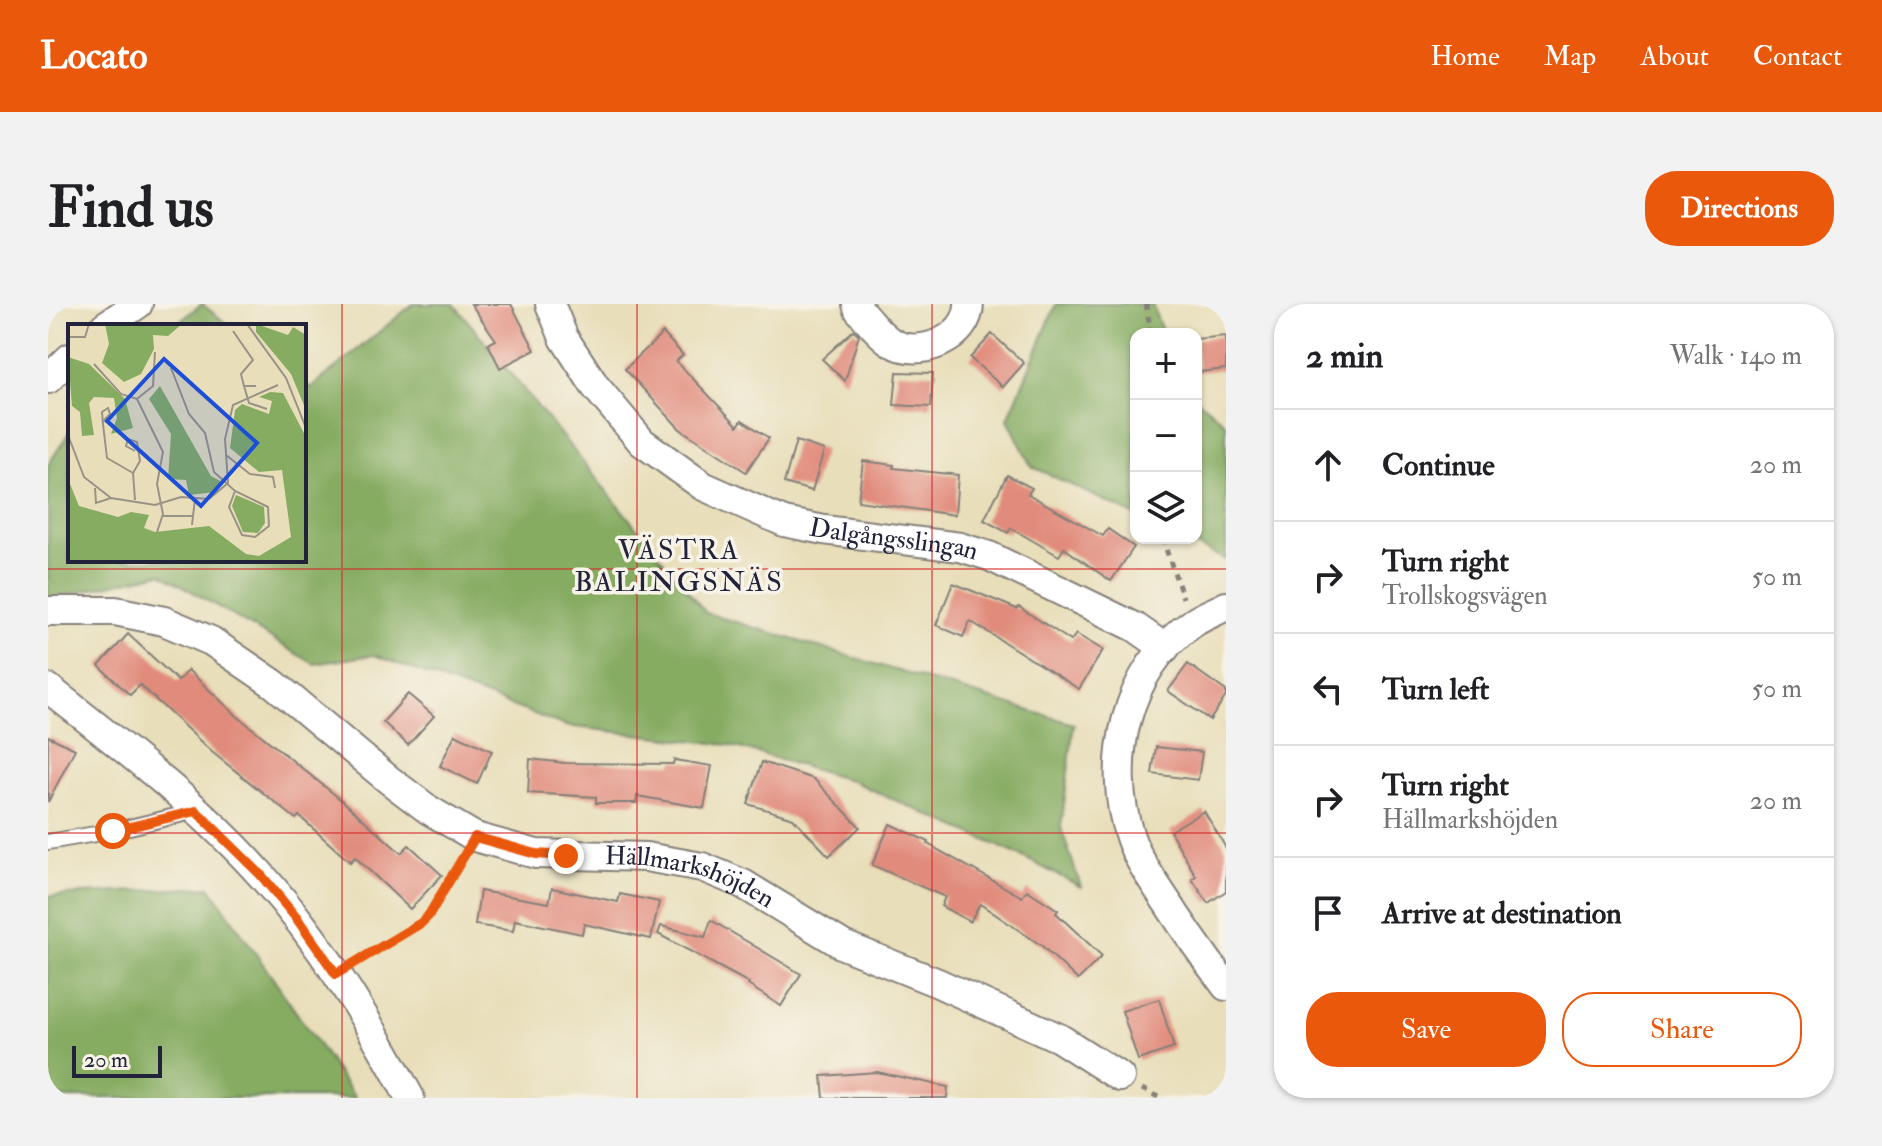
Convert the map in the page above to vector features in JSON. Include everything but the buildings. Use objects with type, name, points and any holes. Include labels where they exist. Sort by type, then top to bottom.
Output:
[{"type":"street","name":"Dalgångsslingan","points":[[550,304],[564,338],[604,397],[642,442],[703,486],[784,522],[960,547],[989,556],[1135,627],[1165,648]]},
{"type":"street","points":[[857,304],[859,310],[891,342],[913,350],[933,347],[952,335],[969,314],[969,304]]},
{"type":"street","points":[[48,379],[68,360]]},
{"type":"street","points":[[1226,606],[1192,623],[1165,648],[1132,702],[1119,755],[1120,794],[1131,838],[1150,875],[1195,946],[1226,986]]},
{"type":"street","name":"Hällmarkshöjden","points":[[48,611],[115,611],[164,621],[211,641],[274,684],[429,810],[475,837],[536,854],[646,857],[702,867],[743,884],[843,945],[938,983],[1059,1038],[1120,1077]]},
{"type":"street","points":[[48,688],[166,782],[261,875],[336,974],[386,1053],[410,1098]]},
{"type":"lane","points":[[48,842],[113,831],[196,811]]},
{"type":"path","points":[[1146,304],[1150,328]]},
{"type":"path","points":[[1165,544],[1192,623]]},
{"type":"path","points":[[336,974],[421,923],[429,915],[475,837]]},
{"type":"green space","points":[[202,304],[227,324],[176,324]]},
{"type":"green space","points":[[413,304],[454,304],[706,613],[1074,724],[1061,828],[1081,887],[1021,856],[852,781],[730,745],[566,726],[374,655],[314,664],[161,573],[48,599],[48,465],[68,434],[68,562],[306,562],[306,384],[311,388]]},
{"type":"green space","points":[[1056,304],[1152,304],[1161,328],[1130,328],[1130,513],[1031,466],[1008,419]]},
{"type":"green space","points":[[1202,403],[1226,424],[1226,560],[1193,544],[1202,544]]},
{"type":"green space","points":[[210,887],[355,1098],[48,1098],[48,896]]},
{"type":"district","name":"VÄSTRA BALINGSNÄS","points":[[679,566]]},
{"type":"route","points":[[113,831],[196,811],[261,875],[336,974],[421,923],[429,915],[475,837],[536,854],[566,856]]}]
